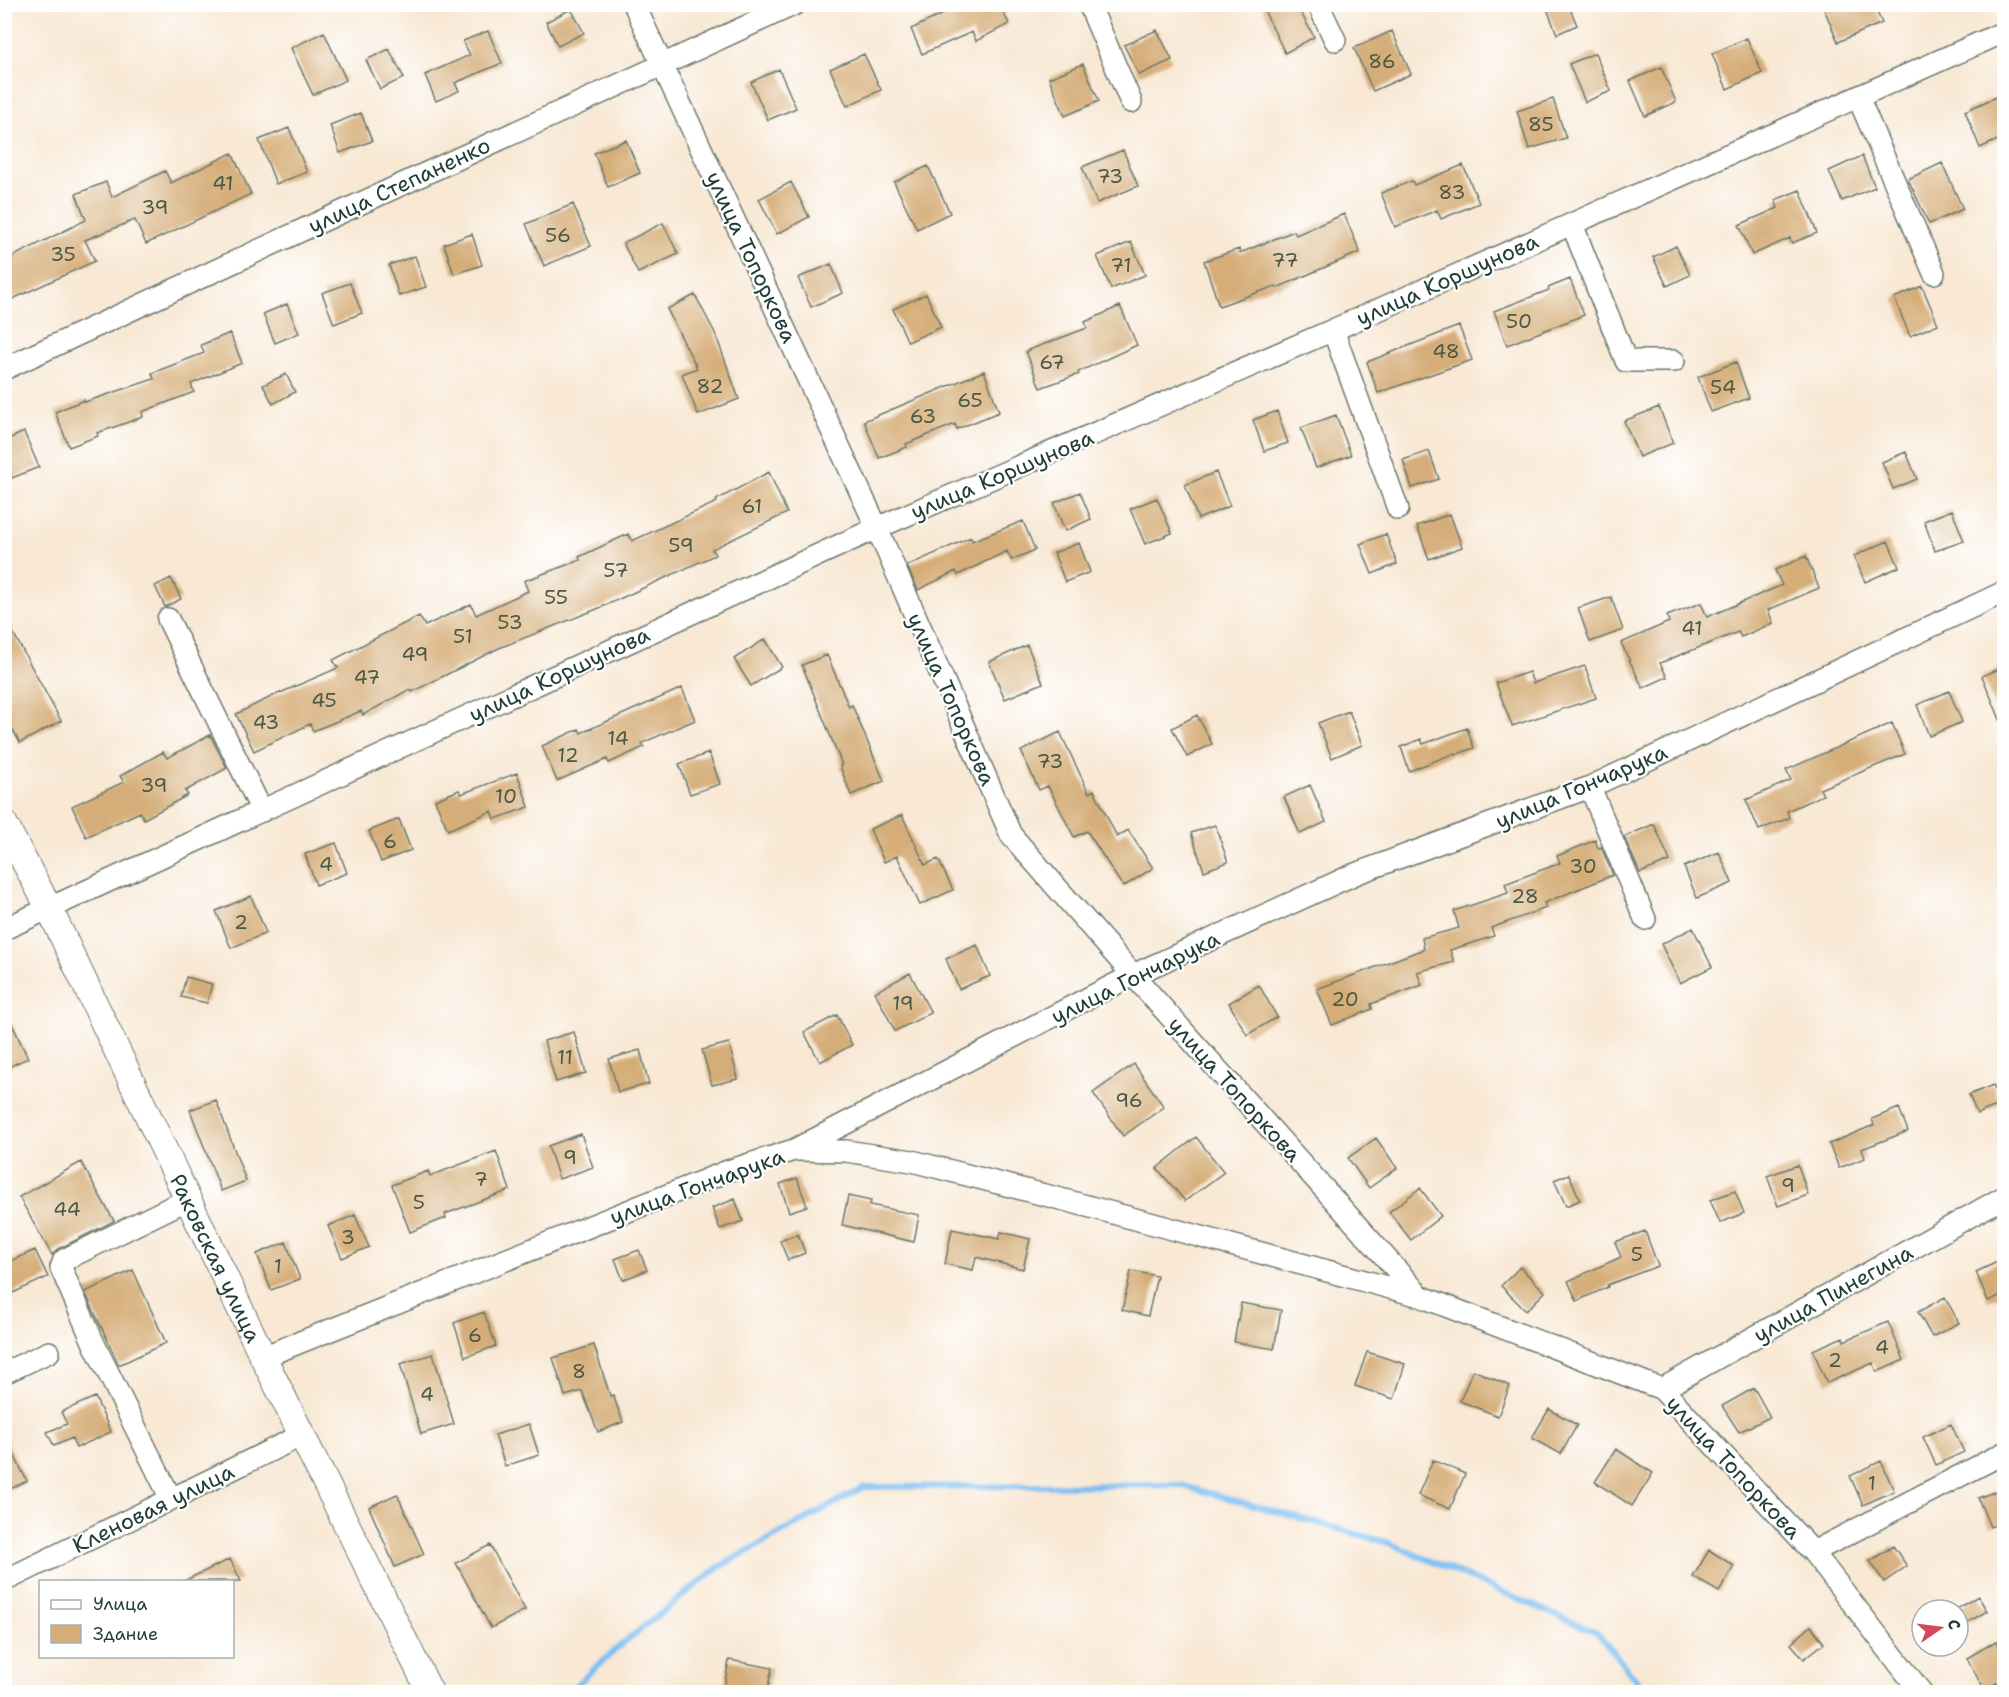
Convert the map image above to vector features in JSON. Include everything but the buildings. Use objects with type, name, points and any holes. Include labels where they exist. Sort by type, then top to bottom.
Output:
[{"type":"main road","name":"Раковская улица","points":[[4,823],[49,908],[263,1357],[430,1692]]},
{"type":"street","name":"улица Топоркова","points":[[634,4],[877,528],[1011,835],[1420,1296]]},
{"type":"street","name":"улица Степаненко","points":[[4,369],[795,4]]},
{"type":"street","points":[[1089,4],[1131,102]]},
{"type":"street","points":[[1318,4],[1335,40]]},
{"type":"street","name":"улица Коршунова","points":[[4,929],[877,528],[1333,330],[2004,32]]},
{"type":"street","points":[[1858,97],[1934,273]]},
{"type":"street","points":[[1572,224],[1626,361],[1674,361]]},
{"type":"street","points":[[1333,330],[1398,509]]},
{"type":"street","name":"улица Гончарука","points":[[263,1357],[728,1171],[794,1150],[1133,975],[1355,874],[1590,787],[2004,592]]},
{"type":"street","points":[[168,619],[262,811]]},
{"type":"street","points":[[1590,787],[1645,919]]},
{"type":"street","name":"улица Топоркова","points":[[794,1150],[846,1151],[912,1161],[1420,1296],[1662,1389],[1813,1552],[1922,1692]]},
{"type":"street","name":"улица Пинегина","points":[[1662,1389],[2004,1197]]},
{"type":"street","points":[[171,1499],[94,1344],[60,1268],[64,1260],[188,1199]]},
{"type":"street","points":[[4,1373],[49,1352]]},
{"type":"street","name":"Кленовая улица","points":[[4,1581],[302,1435]]},
{"type":"street","points":[[1813,1552],[2004,1453]]},
{"type":"waterway","points":[[568,1692],[621,1645],[717,1568],[864,1487],[1180,1485],[1389,1543],[1597,1633],[1646,1692]]}]
